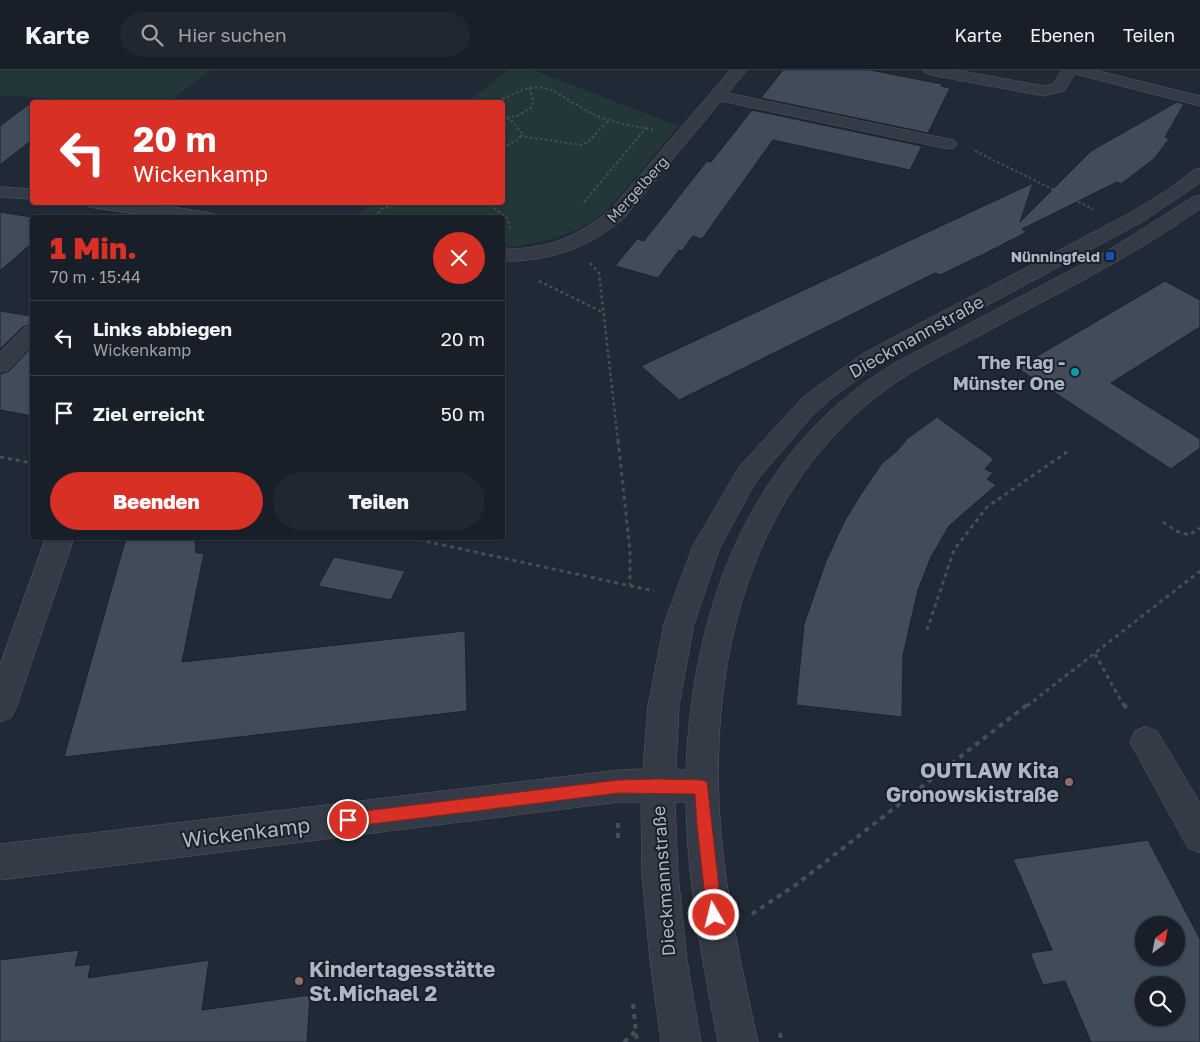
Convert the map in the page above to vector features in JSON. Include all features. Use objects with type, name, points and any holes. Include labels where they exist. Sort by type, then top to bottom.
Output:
[{"type":"street","name":"Mergelberg","points":[[505,255],[549,251],[587,237],[606,223],[740,70]]},
{"type":"street","points":[[931,70],[1048,91],[1058,88],[1070,70]]},
{"type":"street","points":[[1076,70],[1200,101]]},
{"type":"street","points":[[718,96],[948,144]]},
{"type":"street","name":"Dieckmannstraße","points":[[681,1042],[665,932],[657,785],[662,702],[672,652],[692,582],[703,554],[726,508],[751,469],[773,442],[805,408],[836,382],[872,358],[1135,218],[1172,195],[1200,174]]},
{"type":"street","points":[[0,192],[30,194]]},
{"type":"street","name":"Dieckmannstraße","points":[[738,1042],[718,939],[704,825],[702,787],[704,732],[712,663],[728,595],[748,542],[764,510],[783,481],[813,442],[842,413],[885,380],[927,355],[1117,252],[1200,201]]},
{"type":"street","points":[[110,205],[168,215]]},
{"type":"street","points":[[0,365],[30,335]]},
{"type":"street","points":[[0,708],[59,540]]},
{"type":"street","points":[[1146,742],[1200,836]]},
{"type":"street","name":"Wickenkamp","points":[[0,862],[609,788],[657,785],[702,787]]},
{"type":"path","points":[[501,100],[514,91],[529,86],[547,88],[563,94],[595,115],[683,137]]},
{"type":"path","points":[[506,118],[517,116],[532,107],[534,100],[529,86]]},
{"type":"path","points":[[505,146],[518,140],[522,134],[506,118]]},
{"type":"path","points":[[520,136],[581,145],[588,142],[610,119]]},
{"type":"path","points":[[582,203],[647,128]]},
{"type":"path","points":[[948,144],[989,157],[1095,210]]},
{"type":"path","points":[[378,215],[384,208],[396,205]]},
{"type":"path","points":[[570,244],[599,273],[630,550],[630,584]]},
{"type":"path","points":[[533,278],[604,313]]},
{"type":"path","points":[[927,630],[954,550],[987,507],[1066,452]]},
{"type":"path","points":[[0,457],[30,463]]},
{"type":"path","points":[[1163,522],[1176,532],[1188,535],[1200,528]]},
{"type":"path","points":[[421,540],[630,584],[655,591]]},
{"type":"path","points":[[753,912],[797,884],[1200,571]]},
{"type":"path","points":[[1095,654],[1146,742]]},
{"type":"path","points":[[624,1042],[636,1032],[637,1042]]},
{"type":"shaded area","points":[[0,70],[210,70],[172,100],[66,100],[4,95],[0,97]]},
{"type":"shaded area","points":[[508,70],[533,70],[679,126],[608,209],[581,228],[552,239],[515,247],[505,247],[505,215],[359,215],[367,205],[505,205],[505,100],[470,100]]},
{"type":"building","points":[[783,70],[870,70],[942,84],[941,86],[950,88],[928,133],[761,98]]},
{"type":"building","points":[[1177,102],[1184,104],[1165,137],[1169,139],[1154,159],[1121,184],[1117,182],[1022,229],[1027,232],[984,254],[940,275],[935,273],[679,400],[641,366],[1033,183],[1020,222],[1091,151]]},
{"type":"building","points":[[30,104],[30,142],[0,165],[0,126]]},
{"type":"building","points":[[752,110],[922,146],[910,170],[773,140],[702,239],[693,236],[682,251],[679,250],[658,278],[615,266],[637,239],[644,241],[707,161],[711,162]]},
{"type":"building","points":[[0,212],[30,217],[30,245],[0,271]]},
{"type":"building","name":"The Flag - Münster One","points":[[1165,281],[1200,300],[1200,327],[1111,383],[1200,439],[1200,448],[1171,469],[1017,368]]},
{"type":"building","points":[[0,311],[30,316],[30,325],[23,327],[0,349]]},
{"type":"building","points":[[30,349],[30,416],[0,410],[0,374],[9,371]]},
{"type":"building","points":[[937,417],[994,459],[985,469],[993,473],[987,479],[996,485],[949,526],[931,557],[918,590],[903,655],[902,717],[796,705],[804,624],[826,561],[844,522],[882,463],[896,452],[908,438]]},
{"type":"building","points":[[125,540],[195,540],[196,553],[204,553],[182,662],[465,631],[467,711],[64,757]]},
{"type":"building","points":[[334,557],[405,571],[391,600],[318,586]]},
{"type":"building","name":"OUTLAW Kita Gronowskistraße","points":[[1148,840],[1200,939],[1200,1042],[1091,1042],[1065,981],[1043,985],[1030,953],[1052,950],[1013,859]]},
{"type":"building","points":[[79,950],[75,966],[91,964],[88,978],[209,960],[202,1010],[310,995],[307,1042],[0,1042],[0,960]]},
{"type":"place","name":"Nünningfeld","points":[[1110,256]]},
{"type":"place","name":"The Flag - Münster One","points":[[1075,372]]},
{"type":"place","name":"OUTLAW Kita Gronowskistraße","points":[[1069,782]]},
{"type":"place","name":"Kindertagesstätte St.Michael 2","points":[[299,981]]},
{"type":"route","points":[[348,820],[619,786],[702,787],[704,825],[714,915]]}]
